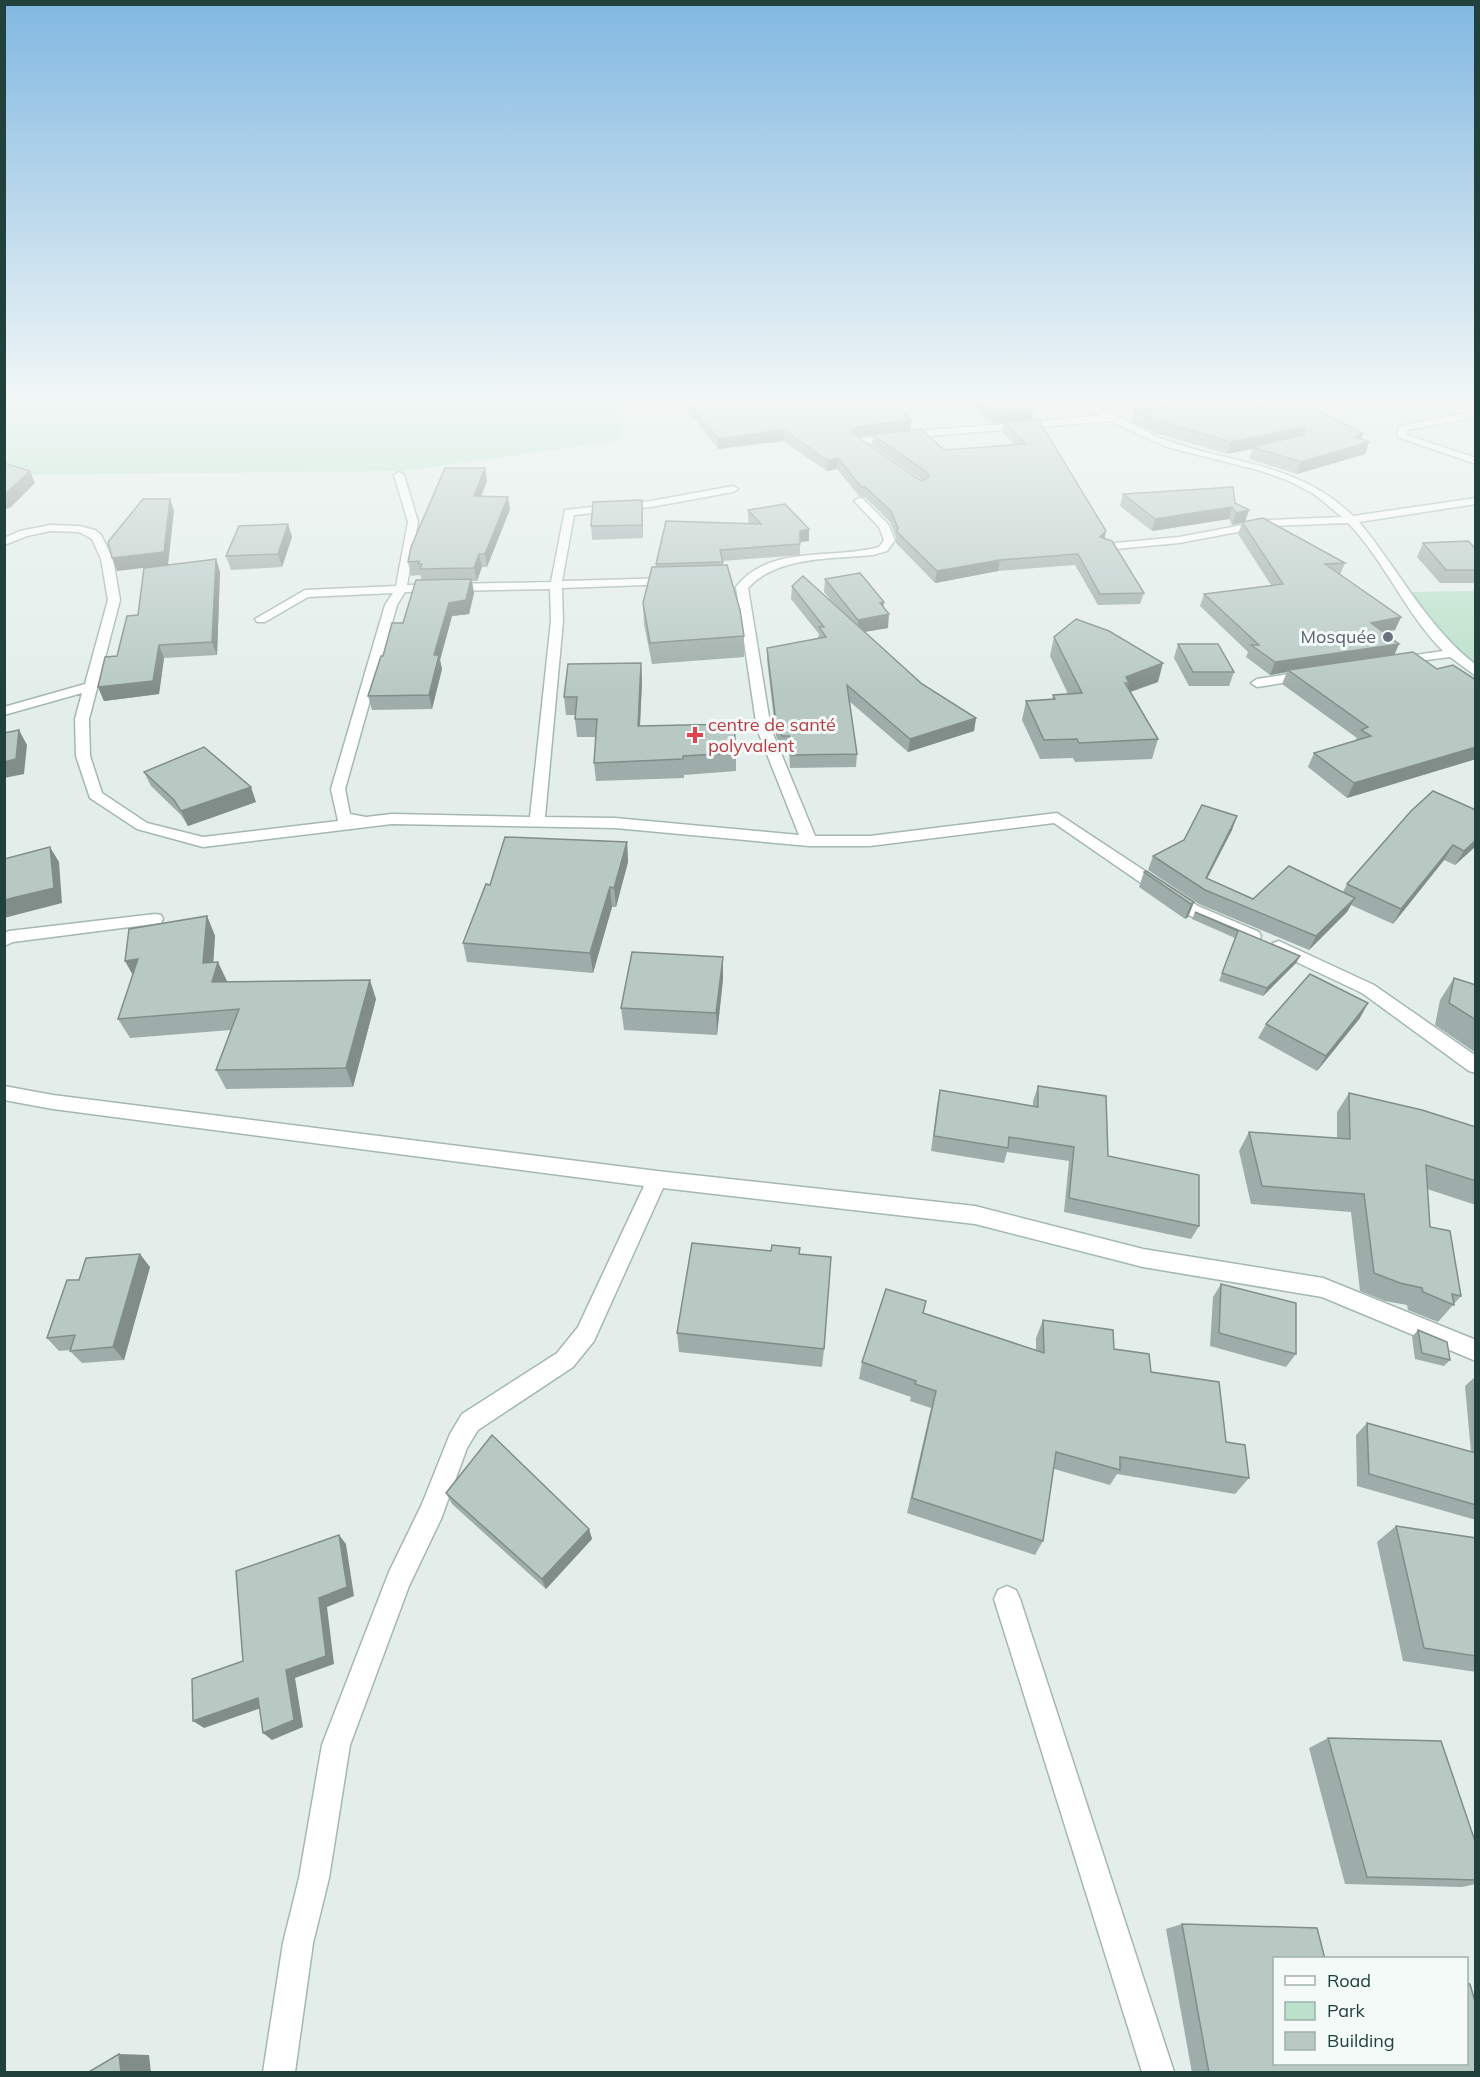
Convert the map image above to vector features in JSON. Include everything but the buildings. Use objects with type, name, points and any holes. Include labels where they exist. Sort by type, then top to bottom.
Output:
[{"type":"street","points":[[377,821],[343,818],[338,789],[391,604],[401,589],[413,522],[406,498]]},
{"type":"street","points":[[537,822],[557,621],[556,585],[569,512],[651,504],[685,498]]},
{"type":"street","points":[[1325,498],[1338,506],[1378,553],[1441,642],[1476,672]]},
{"type":"street","points":[[809,841],[764,729],[741,578],[800,561],[883,549],[890,540],[884,526],[859,501]]},
{"type":"street","points":[[1105,547],[1173,541],[1269,523],[1351,520],[1476,501]]},
{"type":"street","points":[[4,542],[24,533],[50,528],[80,529],[91,532],[97,537],[107,559],[114,600],[82,719],[83,756],[95,795],[142,826],[203,842],[392,819],[615,823],[809,841],[870,841],[1057,818],[1192,910],[1315,962],[1368,989],[1450,1050],[1476,1066]]},
{"type":"street","points":[[261,619],[305,594],[688,580]]},
{"type":"street","points":[[1381,664],[1453,653]]},
{"type":"street","points":[[1257,683],[1324,672]]},
{"type":"street","points":[[4,711],[90,687]]},
{"type":"street","points":[[4,940],[9,937],[155,919]]},
{"type":"street","points":[[4,1093],[53,1102],[657,1179],[975,1215],[1143,1258],[1323,1288],[1476,1351]]},
{"type":"street","points":[[279,2073],[298,1943],[314,1878],[336,1745],[398,1581],[432,1510],[458,1442],[470,1422],[565,1360],[586,1335],[657,1179]]},
{"type":"street","points":[[1007,1599],[1158,2073]]},
{"type":"green space","points":[[1475,591],[1475,672],[1405,592]]},
{"type":"place","name":"Mosquée","points":[[1388,637]]},
{"type":"place","name":"centre de santé polyvalent","points":[[695,735]]}]
